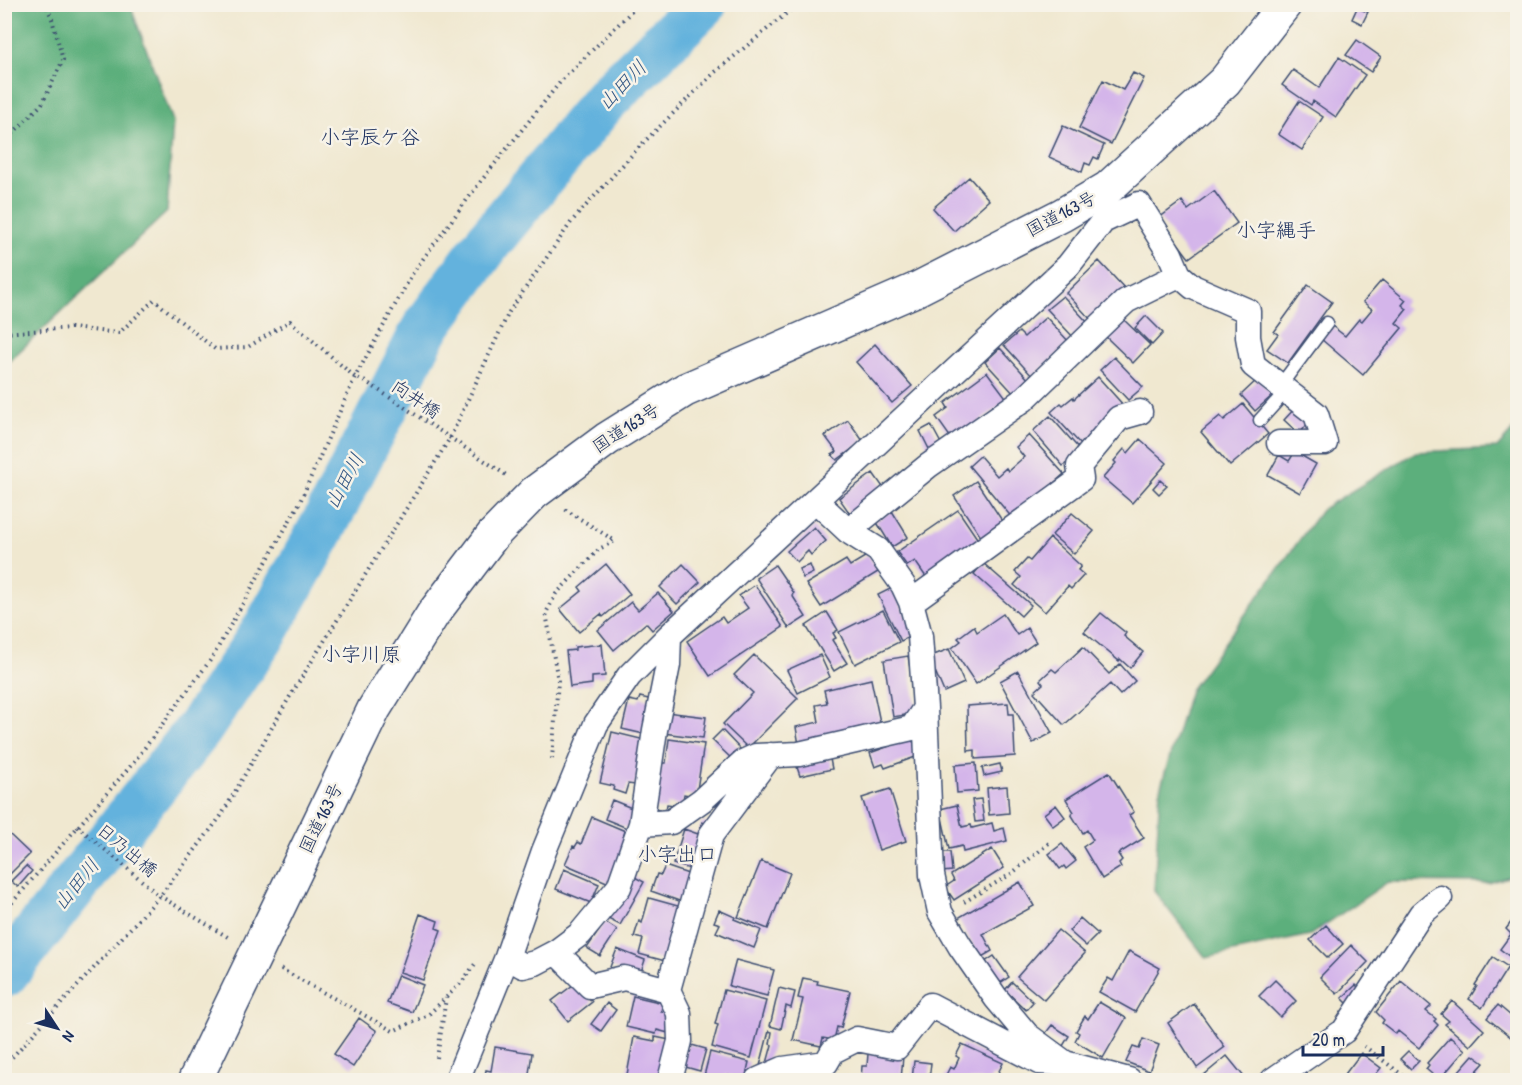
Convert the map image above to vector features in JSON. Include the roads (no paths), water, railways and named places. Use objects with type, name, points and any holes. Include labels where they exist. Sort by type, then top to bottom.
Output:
[{"type":"highway","name":"国道163号","points":[[195,1080],[374,709],[433,614],[493,535],[536,492],[607,439],[685,390],[915,290],[1108,188],[1225,81],[1285,4]]},
{"type":"street","points":[[1103,221],[1108,188]]},
{"type":"street","points":[[457,1080],[507,957],[544,851],[596,724],[629,676],[669,636],[1068,266],[1103,221],[1138,204],[1170,254],[1179,275],[1194,287],[1248,311],[1248,337],[1253,365],[1316,414],[1325,443],[1279,443]]},
{"type":"street","points":[[848,531],[928,466],[1023,400],[1126,301],[1179,275]]},
{"type":"street","points":[[911,602],[1081,479],[1079,466],[1119,418],[1140,412]]},
{"type":"street","points":[[816,501],[848,531],[878,550],[903,585],[911,602],[920,636],[932,875],[940,912],[960,946],[1012,1017],[1027,1035],[1065,1063]]},
{"type":"street","points":[[507,957],[523,966],[535,963],[556,952],[580,934],[619,886],[641,824],[655,730],[669,665],[669,636]]},
{"type":"street","points":[[641,824],[671,822],[702,800],[743,762],[756,756],[799,754],[912,728],[925,708]]},
{"type":"street","points":[[670,1080],[680,1041],[679,1013],[668,990],[711,835],[771,755]]},
{"type":"street","points":[[1273,1080],[1344,1031],[1421,914],[1440,898]]},
{"type":"street","points":[[556,952],[590,986],[624,978],[668,990]]},
{"type":"street","points":[[758,1080],[783,1069],[826,1063],[833,1051],[857,1039],[897,1047],[930,1005],[1039,1062],[1065,1063],[1129,1080]]},
{"type":"lane","points":[[1260,420],[1327,323]]},
{"type":"waterway","name":"山田川","points":[[4,974],[199,729],[266,629],[325,523],[426,327],[489,241],[604,101],[703,4]]},
{"type":"district","name":"小字辰ケ谷","points":[[370,137]]},
{"type":"district","name":"小字縄手","points":[[1276,230]]},
{"type":"district","name":"小字川原","points":[[361,654]]},
{"type":"district","name":"小字出口","points":[[677,854]]}]
